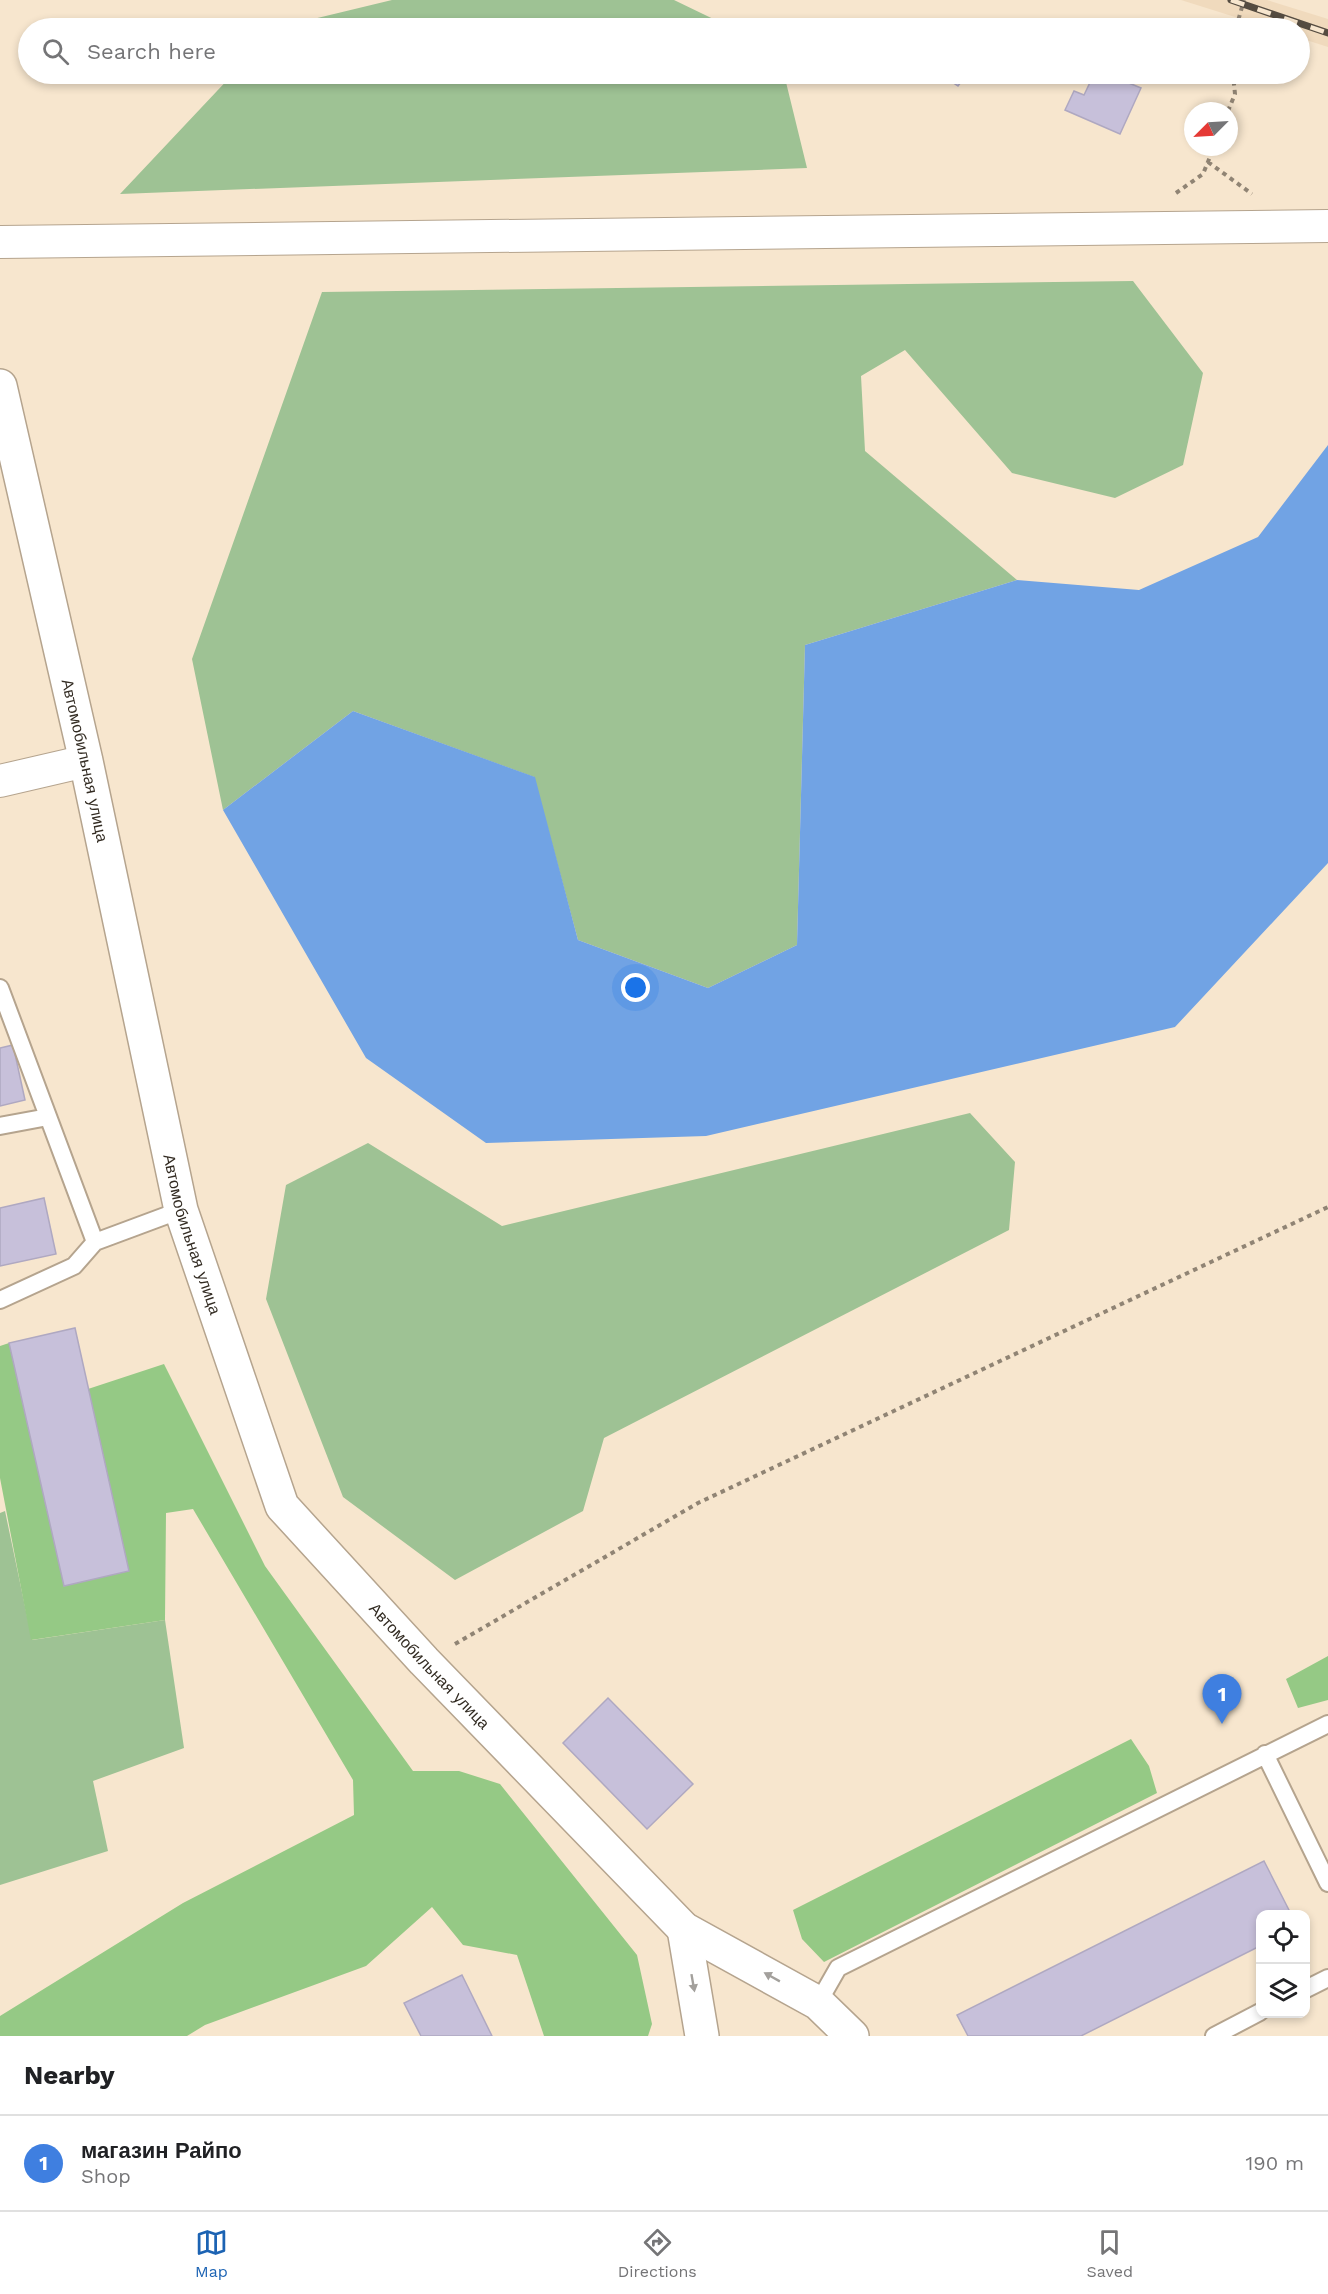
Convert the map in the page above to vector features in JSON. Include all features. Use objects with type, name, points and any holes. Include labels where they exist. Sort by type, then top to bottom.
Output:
[{"type":"street","points":[[0,242],[1328,226]]},
{"type":"street","name":"Автомобильная улица","points":[[0,386],[86,761],[181,1210],[282,1506],[424,1661],[684,1929],[818,2003],[852,2036]]},
{"type":"street","points":[[0,781],[86,761]]},
{"type":"street","points":[[684,1929],[702,2036]]},
{"type":"lane","points":[[0,988],[95,1242]]},
{"type":"lane","points":[[0,1126],[48,1117]]},
{"type":"lane","points":[[0,1300],[74,1266],[95,1242],[181,1210]]},
{"type":"lane","points":[[818,2003],[838,1968],[1328,1724]]},
{"type":"lane","points":[[1265,1754],[1328,1884]]},
{"type":"lane","points":[[1310,1987],[1328,1978]]},
{"type":"lane","points":[[1214,2036],[1256,2014]]},
{"type":"path","points":[[1239,18],[1244,0]]},
{"type":"path","points":[[1232,102],[1235,94],[1234,84]]},
{"type":"path","points":[[1174,195],[1203,174],[1210,156]]},
{"type":"path","points":[[1208,162],[1251,192],[1261,227]]},
{"type":"path","points":[[424,1661],[698,1503],[1328,1207]]},
{"type":"shaded area","points":[[1181,0],[1267,0],[1328,19],[1328,47],[1310,41],[1310,18],[1238,18]]},
{"type":"green space","points":[[392,0],[674,0],[711,18],[317,18]]},
{"type":"green space","points":[[224,84],[786,84],[807,168],[120,194]]},
{"type":"green space","points":[[1133,281],[1203,373],[1183,465],[1115,498],[1012,473],[905,350],[861,376],[865,451],[1017,580],[805,645],[797,945],[708,988],[578,940],[534,777],[353,711],[223,810],[192,659],[322,292]]},
{"type":"green space","points":[[970,1113],[1015,1162],[1009,1230],[604,1438],[583,1511],[455,1580],[343,1497],[266,1299],[286,1185],[368,1143],[502,1226]]},
{"type":"green space","points":[[9,1343],[64,1585],[129,1571],[88,1389],[164,1364],[265,1566],[413,1771],[459,1771],[500,1784],[637,1955],[652,2024],[648,2036],[544,2036],[517,1955],[463,1945],[432,1907],[366,1966],[205,2025],[187,2036],[0,2036],[0,2016],[183,1903],[354,1815],[353,1780],[193,1509],[166,1513],[165,1620],[31,1640],[0,1478],[0,1346]]},
{"type":"green space","points":[[5,1511],[32,1640],[165,1620],[184,1748],[93,1781],[108,1851],[0,1885],[0,1513]]},
{"type":"green space","points":[[1328,1656],[1328,1700],[1298,1708],[1286,1679]]},
{"type":"green space","points":[[1131,1739],[1149,1766],[1157,1793],[824,1962],[802,1939],[793,1910]]},
{"type":"water","points":[[1328,445],[1328,863],[1175,1027],[706,1136],[486,1143],[366,1058],[223,810],[353,711],[535,777],[578,940],[708,988],[797,945],[805,645],[1017,580],[1139,590],[1258,537]]},
{"type":"building","points":[[1089,84],[1131,84],[1141,88],[1120,134],[1065,110],[1074,91],[1084,95]]},
{"type":"building","points":[[13,1045],[25,1100],[0,1106],[0,1048]]},
{"type":"building","points":[[44,1198],[56,1254],[0,1266],[0,1208]]},
{"type":"building","points":[[75,1328],[129,1571],[64,1586],[9,1343]]},
{"type":"building","points":[[608,1698],[693,1784],[647,1829],[563,1743]]},
{"type":"building","points":[[1264,1861],[1289,1910],[1256,1910],[1256,1948],[1081,2036],[968,2036],[957,2015]]},
{"type":"building","points":[[462,1975],[492,2036],[421,2036],[404,2003]]},
{"type":"railway","points":[[1231,0],[1284,18]]},
{"type":"railway","points":[[1310,27],[1328,33]]},
{"type":"place","name":"магазин Райпо","points":[[1222,1724]]}]
